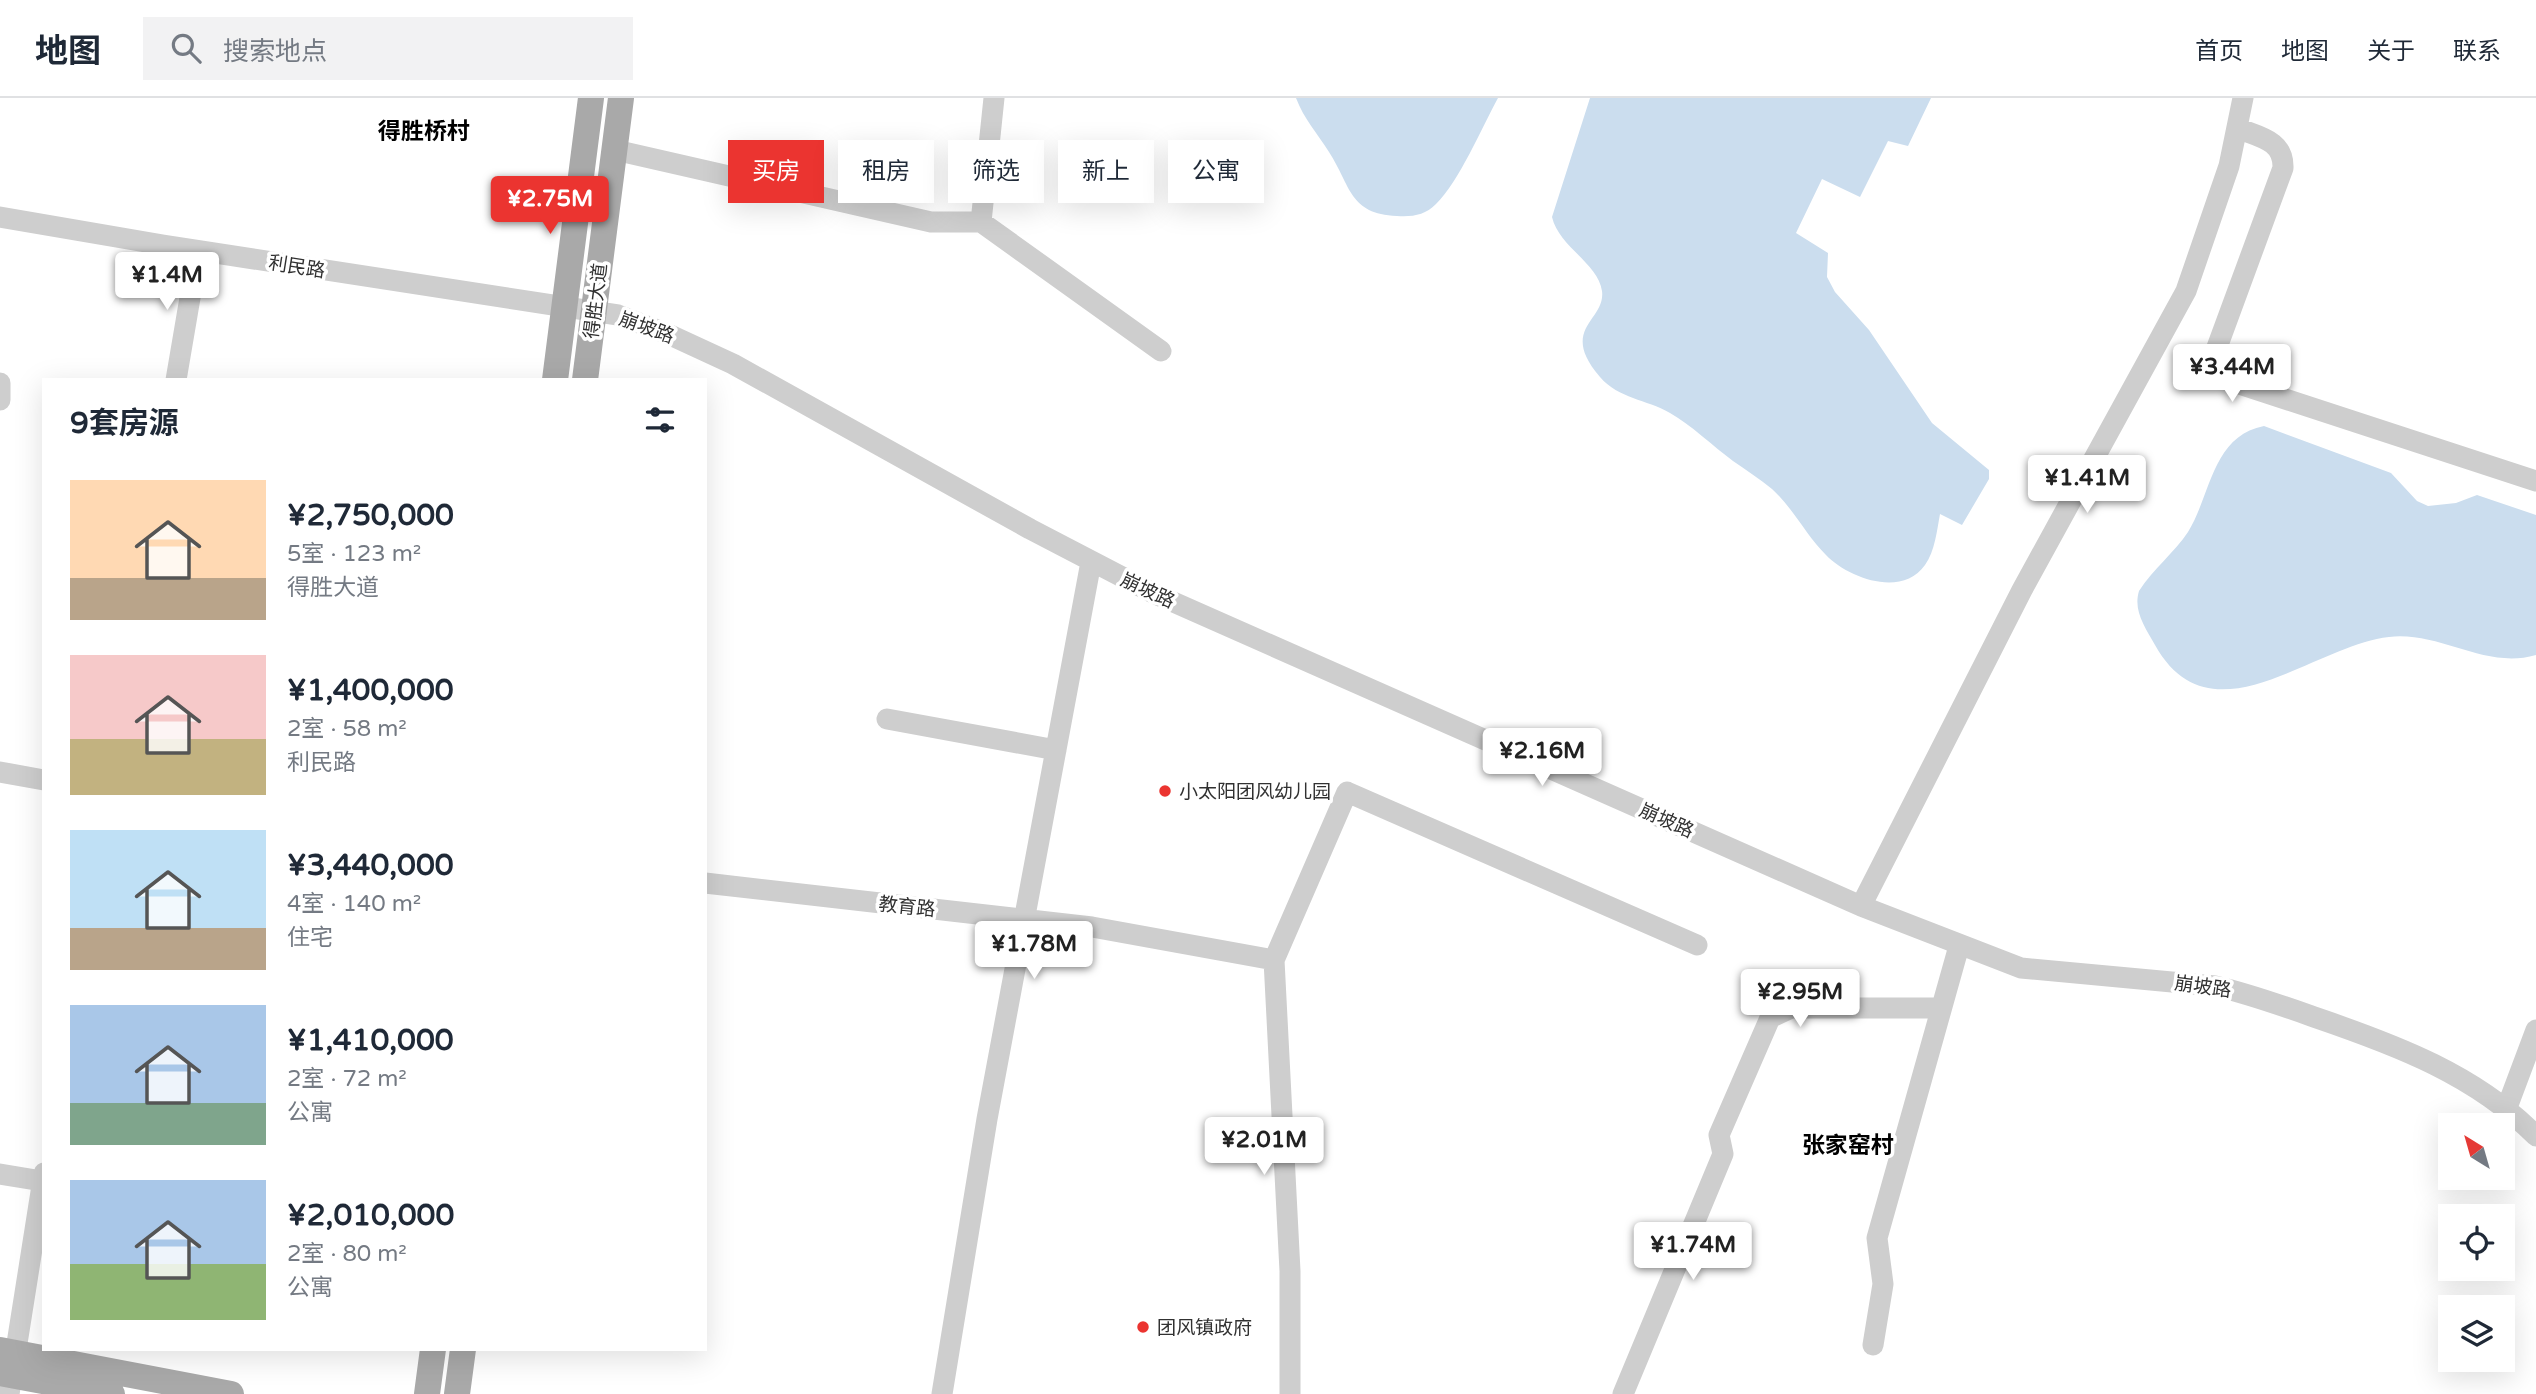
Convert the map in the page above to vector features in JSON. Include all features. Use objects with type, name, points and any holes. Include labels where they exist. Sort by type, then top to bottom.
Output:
[{"type":"main road","name":"得胜大道","points":[[555,378],[591,98]]},
{"type":"main road","name":"得胜大道","points":[[585,378],[621,98]]},
{"type":"main road","points":[[428,1394],[433,1351]]},
{"type":"main road","points":[[457,1394],[463,1351]]},
{"type":"main road","points":[[7,1369],[112,1394]]},
{"type":"main road","points":[[7,1369],[231,1394]]},
{"type":"street","points":[[981,222],[994,98]]},
{"type":"street","points":[[1861,906],[2022,590],[2186,291],[2229,166],[2243,98]]},
{"type":"street","points":[[2236,128],[2276,144],[2284,155],[2283,168],[2213,360],[2214,372],[2221,378],[2536,481]]},
{"type":"street","points":[[615,150],[931,222],[981,222],[1161,351]]},
{"type":"street","name":"利民路","points":[[0,217],[198,251],[594,312]]},
{"type":"street","points":[[176,378],[198,251]]},
{"type":"street","name":"崩坡路","points":[[594,312],[618,315],[712,354],[1091,562],[1153,593],[1861,906],[2003,963],[2039,971],[2112,975],[2242,992],[2391,1043],[2459,1076],[2536,1136]]},
{"type":"street","points":[[0,383],[0,400]]},
{"type":"street","points":[[942,1394],[1024,920],[1091,562]]},
{"type":"street","points":[[887,719],[1056,750]]},
{"type":"street","points":[[0,772],[42,780]]},
{"type":"street","points":[[1290,1394],[1290,1271],[1274,960],[1347,792],[1697,945]]},
{"type":"street","name":"教育路","points":[[707,883],[1092,927],[1274,960]]},
{"type":"street","points":[[1873,1345],[1883,1284],[1877,1238],[1959,946]]},
{"type":"street","points":[[1623,1394],[1723,1154],[1719,1135],[1770,1018],[1791,1008],[1941,1009]]},
{"type":"street","points":[[2506,1110],[2536,1030]]},
{"type":"street","points":[[0,1174],[42,1177]]},
{"type":"street","points":[[7,1369],[42,1182]]},
{"type":"water","points":[[1296,98],[1498,98],[1462,168],[1445,194],[1428,211],[1403,216],[1381,214],[1360,204]]},
{"type":"water","points":[[1590,98],[1931,98],[1908,146],[1888,141],[1860,197],[1822,179],[1796,233],[1828,253],[1827,277],[1835,292],[1869,330],[1932,423],[1989,470],[1989,479],[1962,525],[1940,514],[1931,553],[1925,565],[1915,575],[1903,581],[1889,582],[1875,581],[1848,571],[1826,555],[1772,489],[1678,418],[1607,384],[1588,360],[1583,347],[1583,336],[1601,301],[1602,291],[1593,272],[1562,237],[1552,217]]},
{"type":"water","points":[[2264,426],[2391,473],[2417,501],[2428,506],[2456,503],[2477,495],[2536,515],[2536,655],[2499,658],[2426,639],[2389,637],[2359,644],[2264,682],[2233,689],[2204,687],[2178,674],[2155,645],[2144,625],[2139,612],[2139,591],[2188,532],[2223,454],[2247,432]]},
{"type":"place","name":"小太阳团风幼儿园","points":[[1165,791]]},
{"type":"place","name":"团风镇政府","points":[[1143,1327]]},
{"type":"district","name":"得胜桥村","points":[[424,131]]},
{"type":"district","name":"张家窑村","points":[[1848,1145]]}]
